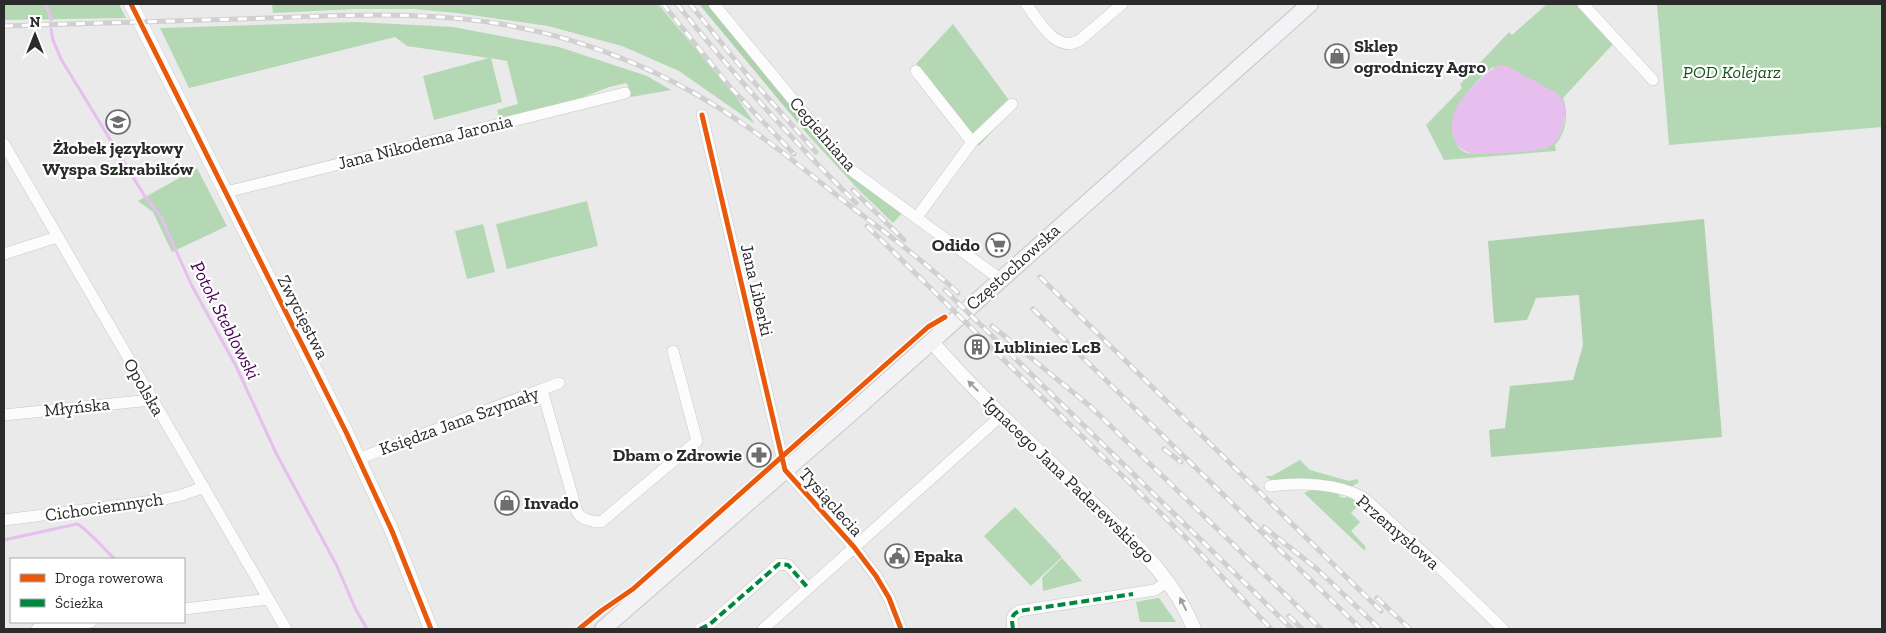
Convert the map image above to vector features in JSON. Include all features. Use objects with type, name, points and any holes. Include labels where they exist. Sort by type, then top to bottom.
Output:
[{"type":"main road","name":"Częstochowska","points":[[603,629],[1310,4]]},
{"type":"street","name":"Zwycięstwa","points":[[130,4],[226,192],[358,459],[392,531],[431,629]]},
{"type":"street","name":"Cegielniana","points":[[714,4],[844,162],[863,179],[1000,279]]},
{"type":"street","points":[[1026,4],[1048,33],[1059,41],[1068,44],[1080,40],[1122,4]]},
{"type":"street","points":[[1583,4],[1653,80]]},
{"type":"street","points":[[916,70],[972,142]]},
{"type":"street","name":"Jana Nikodema Jaronia","points":[[226,192],[625,93]]},
{"type":"street","points":[[917,217],[972,142],[1012,104]]},
{"type":"street","name":"Jana Liberki","points":[[702,116],[785,470]]},
{"type":"street","name":"Opolska","points":[[4,144],[151,400],[286,629]]},
{"type":"street","points":[[4,254],[57,237]]},
{"type":"street","name":"Ignacego Jana Paderewskiego","points":[[931,340],[952,365],[1002,415],[1152,560],[1181,600],[1194,629]]},
{"type":"street","points":[[542,390],[577,512],[581,517],[601,522],[697,441],[673,351]]},
{"type":"street","name":"Księdza Jana Szymały","points":[[358,459],[559,384]]},
{"type":"street","name":"Młyńska","points":[[4,415],[151,400]]},
{"type":"street","points":[[763,629],[1002,415]]},
{"type":"street","name":"Tysiąclecia","points":[[785,470],[854,547],[876,576],[889,598],[901,629]]},
{"type":"street","name":"Przemysłowa","points":[[1270,486],[1294,484],[1321,485],[1351,492],[1364,498],[1503,629]]},
{"type":"street","name":"Cichociemnych","points":[[4,520],[161,500],[204,487]]},
{"type":"street","points":[[700,629],[710,624],[779,564],[788,565],[808,588]]},
{"type":"street","points":[[1013,629],[1012,617],[1019,611],[1155,590],[1168,581]]},
{"type":"street","points":[[185,609],[268,598]]},
{"type":"street","points":[[37,629],[84,623]]},
{"type":"green space","points":[[4,4],[119,4],[126,18],[4,20]]},
{"type":"green space","points":[[272,4],[658,4],[737,98],[755,124],[679,71],[622,46],[548,26],[414,9],[355,9],[273,13]]},
{"type":"green space","points":[[699,4],[708,4],[813,132],[808,135]]},
{"type":"green space","points":[[1547,4],[1576,4],[1613,44],[1563,98],[1566,116],[1562,135],[1555,145],[1556,151],[1444,160],[1426,125],[1462,88],[1460,84],[1509,32],[1512,35]],"holes":[[[1493,67],[1565,118],[1561,132],[1546,148],[1469,153],[1458,147],[1453,129],[1454,119],[1462,99]]]},
{"type":"green space","name":"POD Kolejarz","points":[[1657,4],[1882,4],[1882,127],[1669,145]]},
{"type":"green space","points":[[356,22],[453,27],[559,47],[647,76],[671,90],[631,97],[627,83],[609,87],[581,98],[500,119],[497,110],[518,104],[507,61],[491,58],[502,102],[434,120],[423,76],[489,58],[407,46],[395,37],[189,88],[160,28]]},
{"type":"green space","points":[[953,24],[1014,107],[979,146],[916,64]]},
{"type":"green space","points":[[813,132],[903,212],[893,223],[857,188],[808,135]]},
{"type":"green space","points":[[197,168],[227,226],[172,252],[153,212],[138,201]]},
{"type":"green space","points":[[587,201],[598,246],[507,269],[496,224]]},
{"type":"green space","points":[[1704,219],[1722,437],[1491,457],[1489,430],[1505,428],[1510,386],[1573,380],[1583,345],[1579,295],[1536,298],[1527,320],[1494,323],[1488,241]]},
{"type":"green space","points":[[483,224],[495,272],[467,279],[455,231]]},
{"type":"green space","points":[[1300,460],[1310,470],[1349,481],[1357,479],[1359,482],[1350,488],[1273,482],[1265,476],[1272,476]]},
{"type":"green space","points":[[1313,489],[1339,494],[1340,497],[1347,497],[1369,509],[1358,505],[1351,513],[1360,522],[1351,531],[1365,546],[1365,551],[1304,493]]},
{"type":"green space","points":[[1015,507],[1062,557],[1031,586],[984,536]]},
{"type":"green space","points":[[1062,558],[1082,581],[1043,591],[1042,578]]},
{"type":"green space","points":[[1159,598],[1176,622],[1140,622],[1136,602]]},
{"type":"shaded area","points":[[1500,65],[1507,66],[1558,94],[1561,98],[1565,108],[1565,115],[1560,135],[1553,144],[1538,150],[1476,154],[1462,150],[1458,145],[1452,127],[1452,120],[1457,107],[1474,86]]},
{"type":"waterway","name":"Potok Steblowski","points":[[46,4],[51,20]]},
{"type":"waterway","name":"Potok Steblowski","points":[[51,29],[53,40],[61,59],[144,195],[161,217],[192,286],[236,366],[276,453],[337,566],[355,608],[367,629]]},
{"type":"waterway","points":[[4,540],[77,524],[114,558]]},
{"type":"railway","points":[[663,4],[730,87],[794,154]]},
{"type":"railway","points":[[677,4],[764,106],[856,203]]},
{"type":"railway","points":[[690,4],[745,72],[816,152]]},
{"type":"railway","points":[[4,26],[388,15],[478,21],[540,32],[603,51],[634,63],[664,77],[722,110],[795,162],[915,256],[958,293]]},
{"type":"railway","points":[[853,190],[904,240]]},
{"type":"railway","points":[[867,226],[1185,537],[1271,629]]},
{"type":"railway","points":[[1040,277],[1381,611]]},
{"type":"railway","points":[[945,290],[1292,629]]},
{"type":"railway","points":[[1033,309],[1361,629]]},
{"type":"railway","points":[[992,326],[1091,407],[1321,629]]},
{"type":"railway","points":[[1164,449],[1181,462]]},
{"type":"railway","points":[[1264,527],[1317,569],[1380,629]]},
{"type":"railway","points":[[1377,598],[1410,629]]},
{"type":"railway","points":[[1289,616],[1302,629]]},
{"type":"marked path","points":[[700,629],[710,624],[779,564],[788,565],[808,588]]},
{"type":"marked path","points":[[1013,629],[1013,616],[1019,611],[1133,594]]},
{"type":"cycle path","points":[[131,4],[346,432],[392,531],[431,629]]},
{"type":"cycle path","points":[[702,115],[785,470],[854,547],[876,576],[889,598],[901,629]]},
{"type":"cycle path","points":[[579,629],[633,589],[928,327],[945,317]]},
{"type":"place","name":"Sklep ogrodniczy Agro","points":[[1337,56]]},
{"type":"place","name":"Żłobek językowy Wyspa Szkrabików","points":[[118,122]]},
{"type":"place","name":"Odido","points":[[998,245]]},
{"type":"place","name":"Lubliniec LcB","points":[[977,347]]},
{"type":"place","name":"Dbam o Zdrowie","points":[[759,455]]},
{"type":"place","name":"Invado","points":[[507,503]]},
{"type":"place","name":"Epaka","points":[[897,556]]}]
